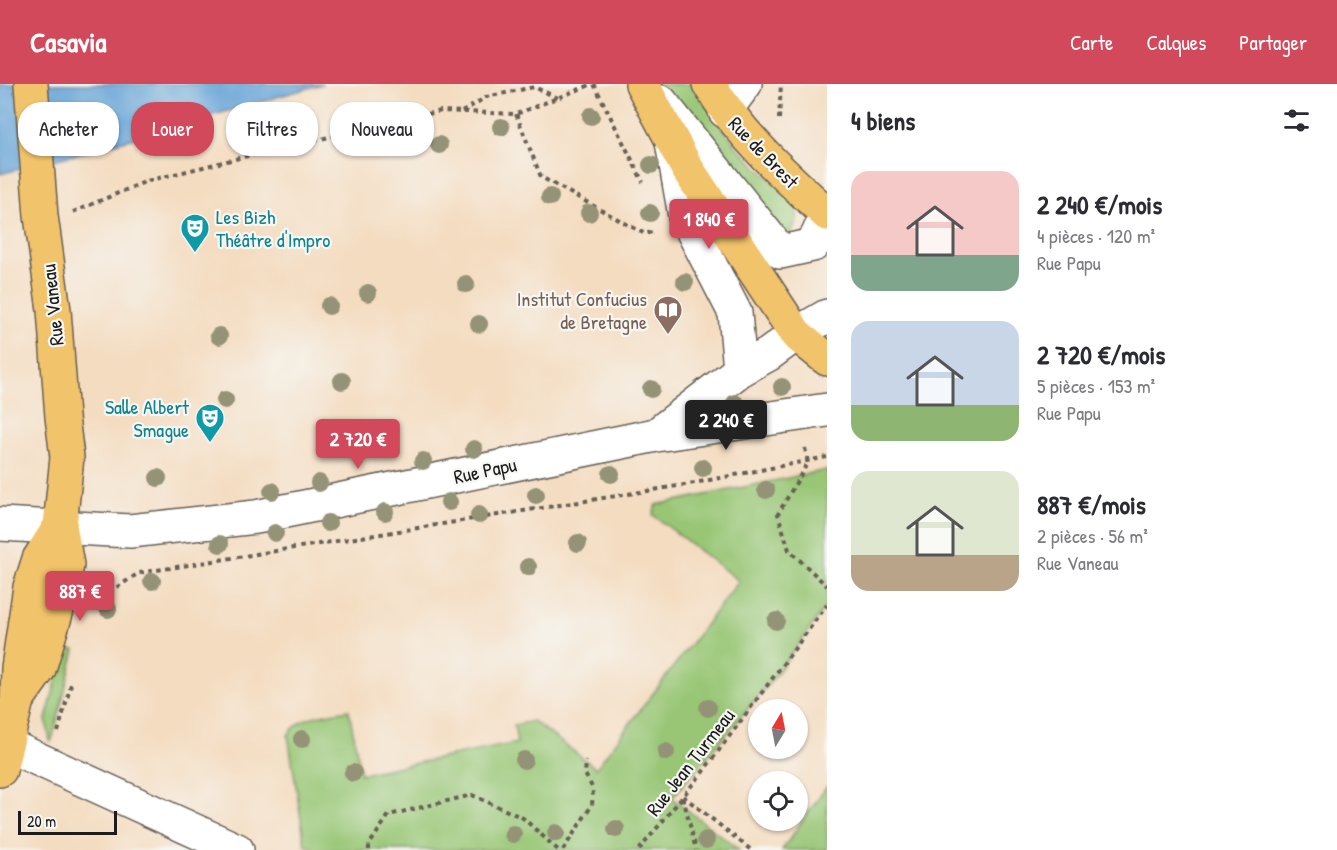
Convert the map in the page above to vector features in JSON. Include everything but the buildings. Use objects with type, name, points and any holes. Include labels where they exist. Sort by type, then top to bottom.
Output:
[{"type":"main road","name":"Rue Vaneau","points":[[3,758],[17,700],[39,669],[61,597],[67,565],[60,526],[67,458],[54,310],[56,214],[31,84]]},
{"type":"main road","name":"Rue de Brest","points":[[645,84],[671,138],[717,216],[795,334],[827,359]]},
{"type":"main road","name":"Rue de Brest","points":[[717,97],[770,162],[827,214]]},
{"type":"street","name":"Rue de Brest","points":[[645,84],[781,252],[813,245],[827,214]]},
{"type":"street","points":[[717,97],[745,84]]},
{"type":"street","name":"Rue de Brest","points":[[671,138],[685,216],[735,313],[740,370]]},
{"type":"street","points":[[656,435],[740,370],[827,316]]},
{"type":"street","name":"Rue Papu","points":[[0,524],[130,531],[256,517],[656,435],[827,410]]},
{"type":"street","points":[[3,758],[49,764],[237,850]]},
{"type":"path","points":[[56,214],[99,203],[147,181],[364,128],[441,111],[516,114],[593,84],[644,184]]},
{"type":"path","points":[[461,112],[486,97],[534,87],[558,98]]},
{"type":"path","points":[[516,114],[541,177],[645,234],[656,231]]},
{"type":"path","points":[[804,440],[808,462],[778,514],[789,550],[827,586]]},
{"type":"path","points":[[92,612],[94,601],[139,573],[684,485],[827,457]]},
{"type":"path","name":"Rue Jean Turmeau","points":[[639,850],[683,796],[827,605]]},
{"type":"path","points":[[49,764],[73,677]]},
{"type":"path","points":[[563,850],[592,805],[593,789],[585,774],[586,761]]},
{"type":"path","points":[[369,850],[369,845],[389,815],[472,795],[523,818],[558,850]]},
{"type":"path","points":[[683,796],[696,850]]},
{"type":"path","points":[[683,796],[751,850]]},
{"type":"green space","points":[[657,84],[691,84],[735,145],[797,206],[797,220],[791,233],[774,231]]},
{"type":"green space","points":[[827,470],[827,605],[773,679],[756,699],[748,699],[748,708],[672,798],[739,850],[317,850],[305,845],[288,735],[300,723],[315,716],[349,710],[361,774],[517,743],[514,725],[533,721],[596,768],[739,581],[653,515],[656,505]]},
{"type":"green space","points":[[65,648],[75,650],[50,742],[46,719]]},
{"type":"green space","points":[[827,786],[827,850],[782,850],[795,831],[808,831],[808,813]]},
{"type":"water","points":[[0,84],[323,84],[260,102],[226,102],[226,112],[214,115],[214,102],[131,102],[131,139],[119,142],[119,102],[18,102],[18,156],[69,156],[0,174]]},
{"type":"place","name":"Les Bizh Théâtre d'Impro","points":[[195,254]]},
{"type":"place","name":"Institut Confucius de Bretagne","points":[[668,336]]},
{"type":"place","name":"Salle Albert Smague","points":[[210,444]]}]
